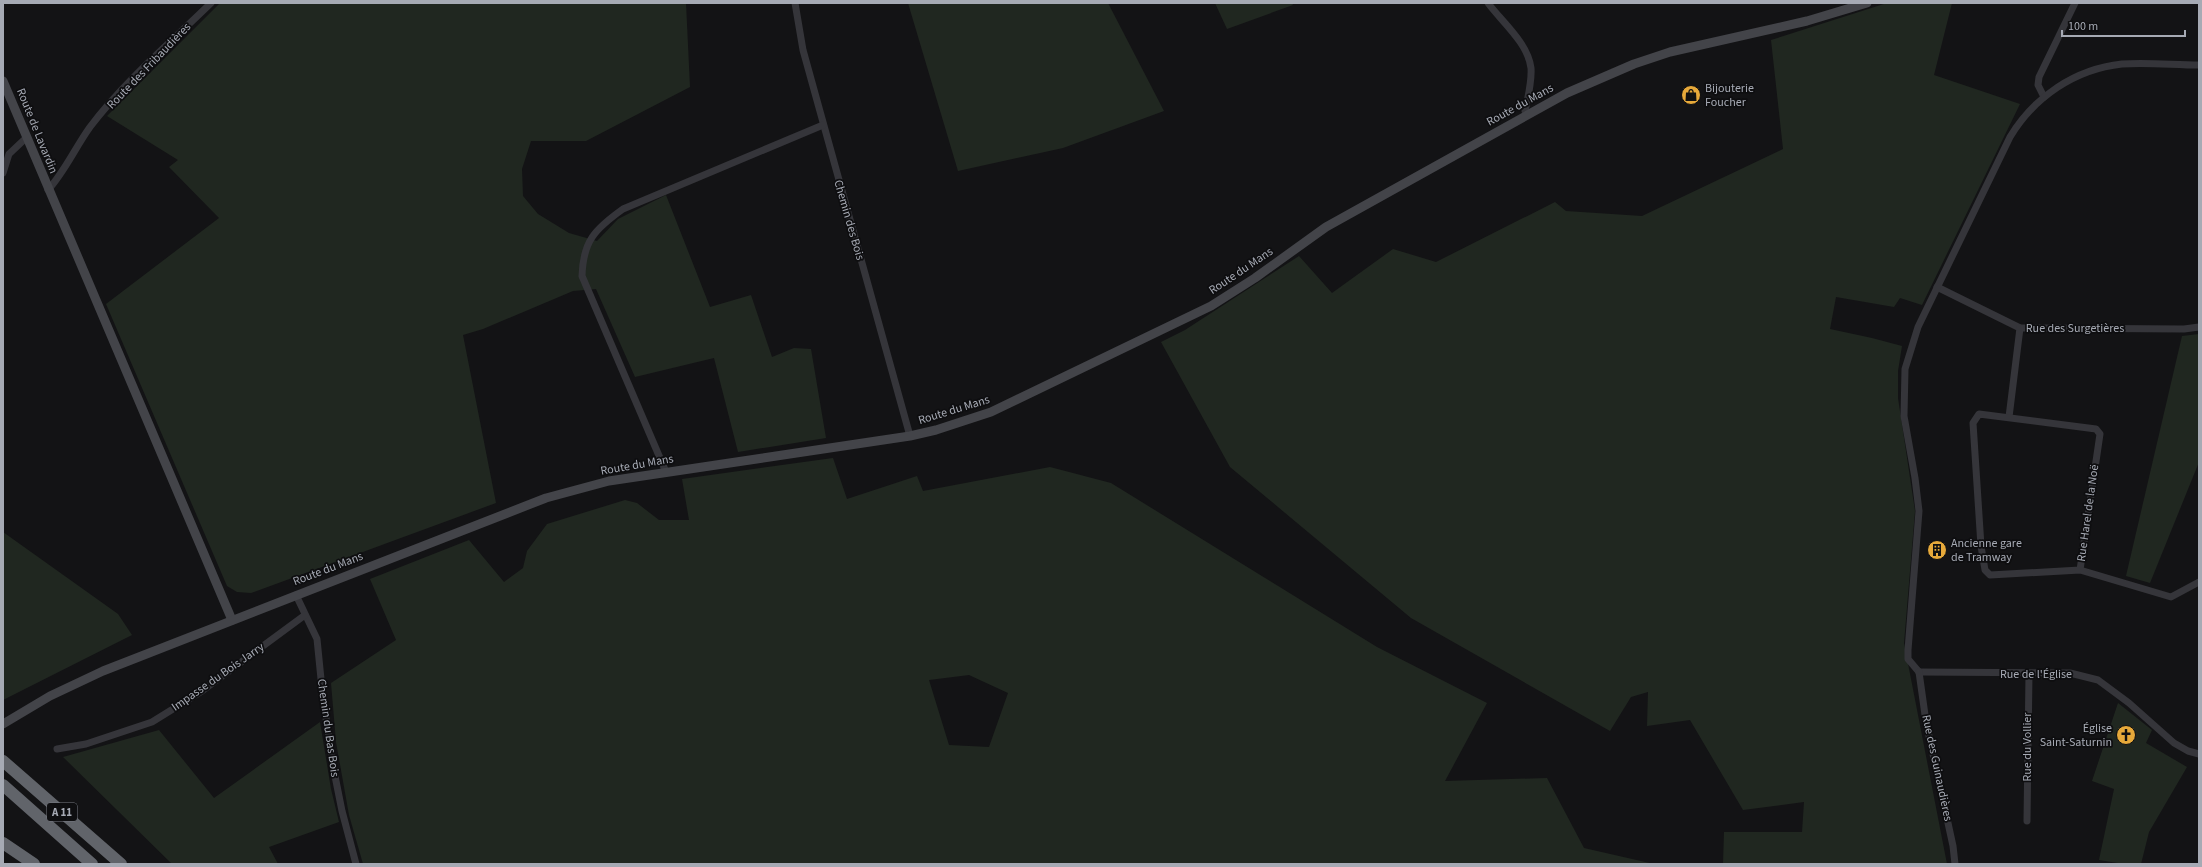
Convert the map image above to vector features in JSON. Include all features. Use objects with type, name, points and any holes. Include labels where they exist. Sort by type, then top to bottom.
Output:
[{"type":"highway","name":"A 11","points":[[3,761],[121,864]]},
{"type":"highway","name":"A 11","points":[[3,785],[92,864]]},
{"type":"highway","points":[[3,843],[34,864]]},
{"type":"street","name":"Route des Fribaudières","points":[[48,190],[61,176],[90,128],[118,95],[132,79],[211,3]]},
{"type":"street","name":"Chemin des Bois","points":[[795,3],[803,50],[910,436]]},
{"type":"street","points":[[1488,3],[1522,46],[1530,62],[1531,76],[1526,111],[1527,114]]},
{"type":"street","name":"Route du Mans","points":[[3,724],[50,696],[103,671],[546,498],[610,481],[910,436],[936,430],[991,412],[1211,306],[1255,278],[1326,227],[1567,93],[1649,59],[1703,44],[1807,21],[1867,3]]},
{"type":"street","points":[[2044,97],[2038,85],[2039,77],[2075,3]]},
{"type":"street","points":[[1918,672],[1908,659],[1919,511],[1904,416],[1903,383],[1911,343],[2010,137],[2023,117],[2044,97],[2070,80],[2089,72],[2110,66],[2137,64],[2199,65]]},
{"type":"street","name":"Route de Lavardin","points":[[3,81],[48,190],[232,620]]},
{"type":"street","points":[[666,472],[582,276],[583,258],[590,239],[603,223],[623,209],[823,124]]},
{"type":"street","points":[[3,173],[9,154],[26,138]]},
{"type":"street","name":"Rue des Surgetières","points":[[1937,287],[2020,328],[2184,329],[2199,327]]},
{"type":"street","points":[[2009,417],[2020,328]]},
{"type":"street","name":"Rue Harel de la Noë","points":[[1979,414],[2096,429],[2100,434],[2080,570],[1990,575],[1985,570],[1981,546],[1973,422],[1979,414]]},
{"type":"street","points":[[2080,570],[2171,597],[2199,582]]},
{"type":"street","name":"Chemin du Bas Bois","points":[[296,595],[317,639],[323,699],[335,776],[342,811],[356,864]]},
{"type":"street","name":"Impasse du Bois Jarry","points":[[57,749],[86,744],[152,722],[202,691],[305,615]]},
{"type":"street","name":"Rue de l'Église","points":[[1918,672],[2028,674],[2070,673],[2092,677],[2129,703],[2174,743],[2188,751],[2199,754]]},
{"type":"street","name":"Rue des Guinaudières","points":[[1918,672],[1926,722],[1953,846],[1955,864]]},
{"type":"street","name":"Rue du Vollier","points":[[2027,821],[2028,674]]},
{"type":"shaded area","points":[[220,3],[686,3],[690,87],[586,141],[531,141],[522,169],[523,196],[538,214],[569,233],[597,241],[618,219],[666,195],[710,307],[751,295],[772,357],[794,348],[811,349],[826,438],[738,452],[714,358],[635,377],[596,289],[573,291],[483,329],[463,335],[496,503],[251,593],[237,592],[227,586],[106,304],[219,218],[169,167],[178,160],[107,116]]},
{"type":"shaded area","points":[[908,3],[1108,3],[1164,111],[1063,148],[958,171]]},
{"type":"shaded area","points":[[1215,3],[1292,3],[1293,5],[1227,29]]},
{"type":"shaded area","points":[[1887,3],[1952,3],[1934,75],[2020,104],[1922,305],[1900,298],[1894,307],[1836,297],[1830,329],[1902,346],[1898,371],[1898,398],[1915,511],[1904,643],[1947,864],[1723,864],[1724,832],[1802,832],[1804,802],[1743,810],[1690,720],[1647,726],[1648,692],[1631,697],[1610,731],[1411,618],[1230,467],[1161,342],[1185,330],[1299,256],[1332,293],[1393,249],[1436,262],[1555,202],[1566,211],[1642,216],[1783,149],[1771,40]]},
{"type":"shaded area","points":[[2199,334],[2199,462],[2150,583],[2126,576],[2182,336]]},
{"type":"shaded area","points":[[833,458],[847,499],[917,476],[923,491],[1050,467],[1111,483],[1377,647],[1487,703],[1445,781],[1547,778],[1584,848],[1654,864],[363,864],[349,815],[336,742],[331,683],[396,640],[370,579],[469,540],[504,582],[523,568],[527,551],[547,524],[625,500],[637,503],[659,520],[689,520],[682,479]],"holes":[[[969,675],[1008,693],[989,747],[949,745],[929,680]]]},
{"type":"shaded area","points":[[3,532],[118,614],[132,635],[3,700]]},
{"type":"shaded area","points":[[2118,703],[2152,730],[2146,743],[2187,767],[2149,832],[2141,864],[2124,864],[2099,860],[2114,789],[2092,781]]},
{"type":"shaded area","points":[[320,722],[331,789],[339,822],[269,847],[278,864],[172,864],[63,757],[159,730],[214,798]]},
{"type":"place","name":"Bijouterie Foucher","points":[[1691,95]]},
{"type":"place","name":"Ancienne gare de Tramway","points":[[1937,550]]},
{"type":"place","name":"Église Saint-Saturnin","points":[[2126,735]]}]
